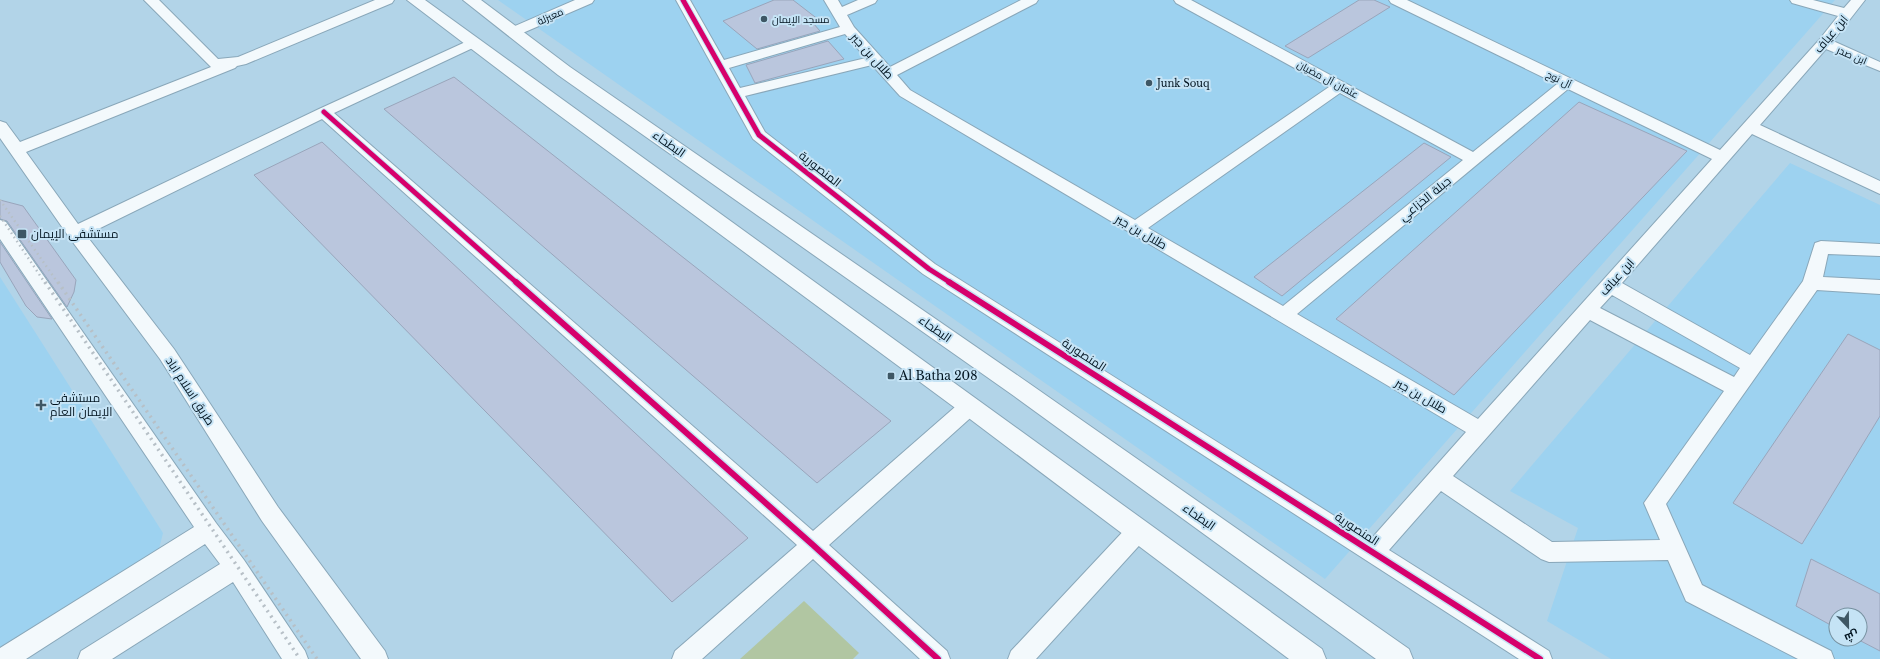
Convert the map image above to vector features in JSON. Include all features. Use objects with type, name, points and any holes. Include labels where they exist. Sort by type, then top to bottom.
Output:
[{"type":"main road","points":[[415,0],[596,134],[970,406],[1312,659]]},
{"type":"main road","name":"البطحاء","points":[[471,0],[579,81],[1022,390],[1399,659]]},
{"type":"main road","points":[[554,103],[571,100],[580,96],[581,87],[579,81]]},
{"type":"main road","points":[[596,134],[591,127],[591,124],[601,117],[618,115],[626,116],[635,120]]},
{"type":"street","points":[[152,0],[215,64],[241,61]]},
{"type":"street","points":[[18,149],[241,61],[386,0]]},
{"type":"street","name":"معيزلة","points":[[513,32],[587,0]]},
{"type":"street","name":"المنصورية","points":[[683,0],[759,135],[929,269],[1540,659]]},
{"type":"street","points":[[834,7],[870,0]]},
{"type":"street","points":[[888,74],[1031,0]]},
{"type":"street","name":"عثمان آل مضيان","points":[[1181,0],[1474,159]]},
{"type":"street","name":"آل نوح","points":[[1396,0],[1722,158]]},
{"type":"street","points":[[1797,0],[1845,13]]},
{"type":"street","points":[[1829,37],[1852,0]]},
{"type":"street","name":"ابن عياف","points":[[1373,552],[1750,127],[1829,37],[1858,0]]},
{"type":"street","name":"طلال بن جبر","points":[[834,7],[848,30],[905,93],[1481,431]]},
{"type":"street","points":[[721,66],[848,30]]},
{"type":"street","name":"ابن صدر","points":[[1829,37],[1880,67]]},
{"type":"street","points":[[76,232],[324,112],[472,43]]},
{"type":"street","points":[[736,94],[876,60]]},
{"type":"street","name":"جبلة الخزاعي","points":[[1284,315],[1567,83]]},
{"type":"street","points":[[1136,228],[1340,86]]},
{"type":"street","points":[[324,112],[813,545],[938,659]]},
{"type":"street","name":"طريق اسلام اباد","points":[[0,126],[18,149],[76,232],[167,354],[270,514],[376,659]]},
{"type":"street","points":[[1750,127],[1880,188]]},
{"type":"street","points":[[0,226],[208,530],[236,567],[296,659]]},
{"type":"street","points":[[1822,659],[1694,593],[1655,503],[1812,284],[1821,247],[1880,250]]},
{"type":"street","points":[[1812,284],[1880,287]]},
{"type":"street","points":[[1610,285],[1753,366]]},
{"type":"street","points":[[1587,310],[1738,388]]},
{"type":"street","points":[[684,659],[970,406]]},
{"type":"street","points":[[1439,478],[1549,552],[1675,550]]},
{"type":"street","points":[[4,659],[208,530]]},
{"type":"street","points":[[1020,659],[1138,531]]},
{"type":"street","points":[[90,659],[236,567]]},
{"type":"shaded area","name":"Junk Souq","points":[[498,0],[1835,0],[1325,579]]},
{"type":"shaded area","points":[[1790,163],[1880,205],[1880,659],[1611,659],[1547,621],[1578,528],[1510,491]]},
{"type":"shaded area","name":"مستشفى الإيمان العام","points":[[0,277],[163,533],[159,549],[0,647]]},
{"type":"green space","points":[[804,601],[859,653],[853,659],[740,659]]},
{"type":"building","points":[[774,0],[793,0],[819,20],[813,23],[820,31],[757,49],[723,21]]},
{"type":"building","points":[[1359,0],[1374,0],[1390,7],[1308,58],[1285,46]]},
{"type":"building","points":[[828,41],[844,59],[755,83],[746,65]]},
{"type":"building","points":[[454,77],[891,421],[817,483],[384,109]]},
{"type":"building","points":[[1579,102],[1687,151],[1454,395],[1336,319]]},
{"type":"building","points":[[322,142],[748,538],[672,602],[254,175]]},
{"type":"building","points":[[1424,143],[1451,157],[1282,296],[1254,277]]},
{"type":"building","points":[[0,200],[23,206],[76,280],[74,292],[67,307],[7,221],[0,219]]},
{"type":"building","points":[[0,242],[52,319],[37,317],[26,306],[0,262]]},
{"type":"building","points":[[1848,334],[1880,350],[1880,416],[1802,544],[1733,503]]},
{"type":"building","points":[[1811,559],[1880,594],[1880,651],[1868,645],[1868,607],[1828,607],[1828,624],[1796,606]]},
{"type":"railway","points":[[0,200],[58,283]]},
{"type":"railway","points":[[0,216],[45,283]]},
{"type":"railway","points":[[45,282],[300,659]]},
{"type":"railway","points":[[58,282],[317,659]]},
{"type":"cycle path","points":[[683,0],[759,135],[929,269],[1540,659]]},
{"type":"cycle path","points":[[324,112],[813,545],[938,659]]},
{"type":"place","name":"مسجد الإيمان","points":[[764,19]]},
{"type":"place","name":"Junk Souq","points":[[1149,83]]},
{"type":"place","name":"مستشفى الإيمان","points":[[22,234]]},
{"type":"place","name":"Al Batha 208","points":[[891,376]]},
{"type":"place","name":"مستشفى الإيمان العام","points":[[41,405]]}]
